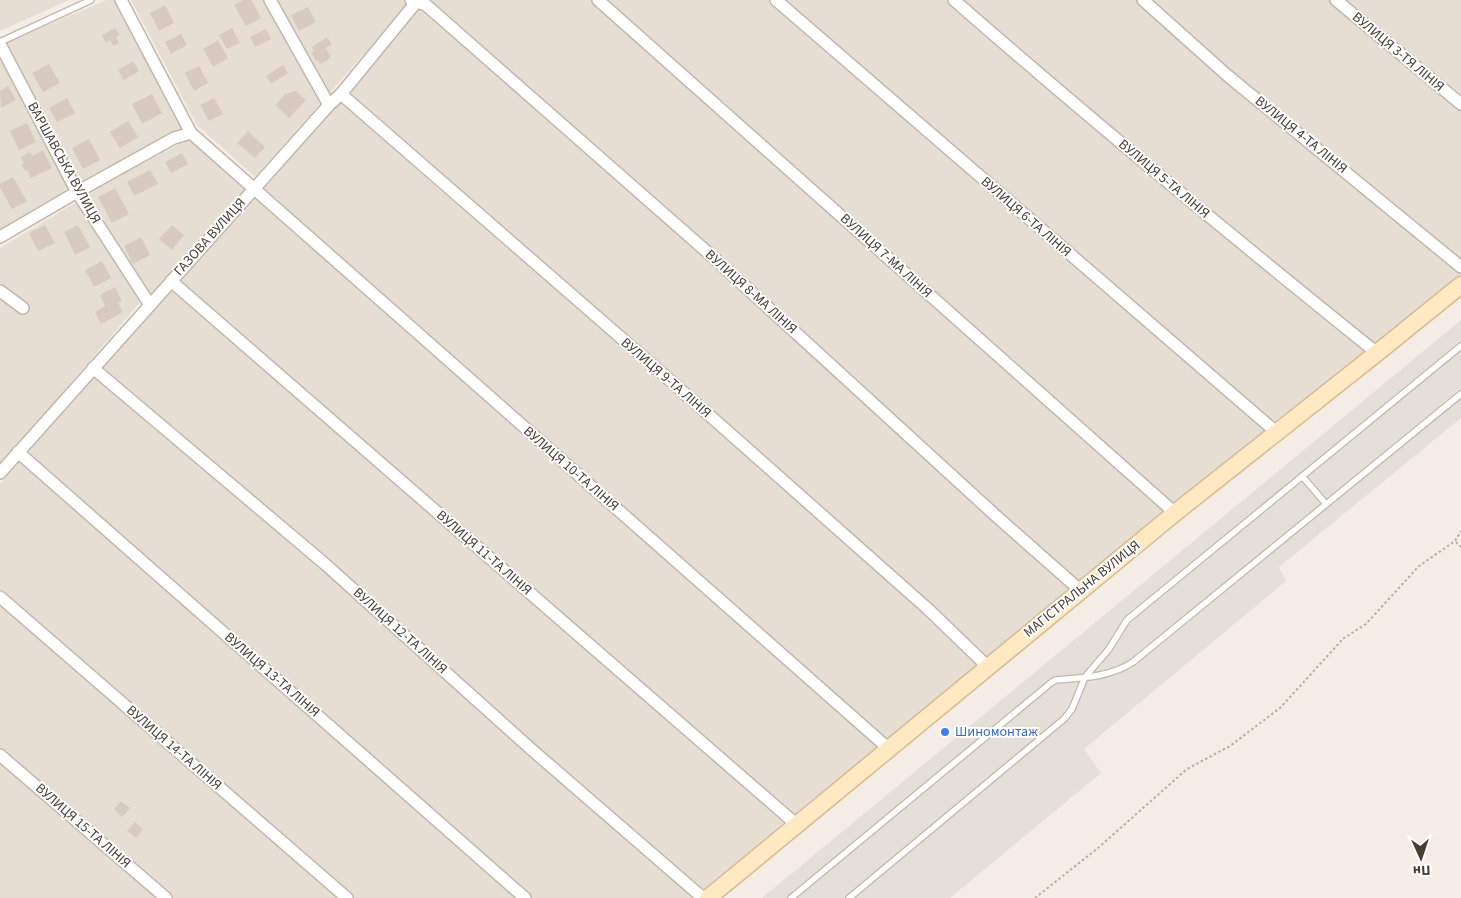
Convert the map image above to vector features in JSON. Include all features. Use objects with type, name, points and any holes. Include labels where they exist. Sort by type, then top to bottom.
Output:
[{"type":"street","points":[[0,237],[174,138],[192,134],[121,0]]},
{"type":"street","points":[[270,0],[329,105]]},
{"type":"street","name":"ВУЛИЦЯ 7-МА ЛІНІЯ","points":[[598,0],[1175,513]]},
{"type":"street","name":"ВУЛИЦЯ 6-ТА ЛІНІЯ","points":[[776,0],[1276,432]]},
{"type":"street","name":"ВУЛИЦЯ 5-ТА ЛІНІЯ","points":[[954,0],[1233,237],[1377,353]]},
{"type":"street","name":"ВУЛИЦЯ 4-ТА ЛІНІЯ","points":[[1143,0],[1228,76],[1461,267]]},
{"type":"street","name":"ВУЛИЦЯ 3-ТЯ ЛІНІЯ","points":[[1336,0],[1461,104]]},
{"type":"street","name":"ГАЗОВА ВУЛИЦЯ","points":[[0,473],[340,94],[415,1]]},
{"type":"street","name":"ВУЛИЦЯ 8-МА ЛІНІЯ","points":[[415,1],[426,5],[714,258],[1081,590]]},
{"type":"street","name":"ВАРШАВСЬКА ВУЛИЦЯ","points":[[0,43],[77,192],[150,305]]},
{"type":"street","name":"ВУЛИЦЯ 9-ТА ЛІНІЯ","points":[[340,94],[665,376],[928,608],[987,666]]},
{"type":"street","name":"ВУЛИЦЯ 10-ТА ЛІНІЯ","points":[[192,134],[889,748]]},
{"type":"street","name":"ВУЛИЦЯ 11-ТА ЛІНІЯ","points":[[171,281],[798,825]]},
{"type":"street","name":"МАГІСТРАЛЬНА ВУЛИЦЯ","points":[[708,898],[987,666],[1461,285]]},
{"type":"street","points":[[0,291],[23,308]]},
{"type":"street","name":"ВУЛИЦЯ 12-ТА ЛІНІЯ","points":[[93,368],[325,564],[524,742],[703,898]]},
{"type":"street","name":"ВУЛИЦЯ 13-ТА ЛІНІЯ","points":[[18,452],[526,898]]},
{"type":"street","name":"ВУЛИЦЯ 14-ТА ЛІНІЯ","points":[[0,597],[347,898]]},
{"type":"street","name":"ВУЛИЦЯ 15-ТА ЛІНІЯ","points":[[0,754],[166,898]]},
{"type":"lane","points":[[0,43],[91,0]]},
{"type":"lane","points":[[850,898],[1064,719],[1072,708],[1085,677],[1109,648],[1127,620],[1461,346]]},
{"type":"lane","points":[[791,898],[1052,682],[1120,670],[1133,662],[1461,394]]},
{"type":"lane","points":[[1302,476],[1326,504]]},
{"type":"path","points":[[1035,898],[1098,848],[1187,769],[1230,746],[1280,708],[1341,640],[1366,624],[1419,566],[1455,541],[1461,531]]},
{"type":"path","points":[[1455,541],[1461,547]]},
{"type":"shaded area","points":[[0,0],[69,0],[0,31]]},
{"type":"shaded area","points":[[107,0],[114,0],[182,130],[0,230],[0,45]]},
{"type":"shaded area","points":[[131,0],[412,0],[255,177],[197,125]]},
{"type":"shaded area","points":[[427,0],[1461,0],[1461,276],[702,898],[0,898],[0,484]]},
{"type":"shaded area","points":[[189,139],[247,190],[151,294],[85,194]]},
{"type":"shaded area","points":[[77,202],[141,301],[0,466],[0,295],[24,312],[28,304],[0,283],[0,248]]},
{"type":"shaded area","points":[[1461,320],[1461,418],[1279,567],[1286,581],[1084,749],[1101,773],[950,898],[762,898]]},
{"type":"building","points":[[243,0],[251,0],[261,18],[246,26],[234,5]]},
{"type":"building","points":[[165,5],[174,23],[159,31],[150,13]]},
{"type":"building","points":[[308,7],[316,22],[299,31],[291,15]]},
{"type":"building","points":[[115,28],[119,35],[116,37],[119,43],[113,46],[110,40],[106,43],[102,35]]},
{"type":"building","points":[[232,28],[240,43],[227,49],[219,35]]},
{"type":"building","points":[[266,29],[271,39],[255,47],[250,37]]},
{"type":"building","points":[[181,34],[187,45],[171,54],[165,42]]},
{"type":"building","points":[[327,37],[332,45],[326,48],[331,58],[321,64],[318,60],[316,61],[311,52],[314,51],[312,47]]},
{"type":"building","points":[[218,40],[228,58],[213,67],[203,49]]},
{"type":"building","points":[[133,61],[139,71],[124,80],[118,70]]},
{"type":"building","points":[[49,64],[60,83],[43,92],[32,73]]},
{"type":"building","points":[[283,65],[288,73],[271,84],[266,76]]},
{"type":"building","points":[[199,66],[208,83],[194,91],[185,73]]},
{"type":"building","points":[[8,86],[16,100],[1,108],[0,91]]},
{"type":"building","points":[[296,91],[306,100],[289,118],[275,105],[285,94]]},
{"type":"building","points":[[152,94],[162,113],[142,124],[132,104]]},
{"type":"building","points":[[67,98],[75,113],[57,122],[49,108]]},
{"type":"building","points":[[214,98],[223,114],[209,121],[200,105]]},
{"type":"building","points":[[128,121],[138,137],[120,148],[110,132]]},
{"type":"building","points":[[27,123],[36,142],[19,150],[10,131]]},
{"type":"building","points":[[248,131],[265,147],[255,158],[237,143]]},
{"type":"building","points":[[89,139],[100,160],[83,169],[72,148]]},
{"type":"building","points":[[43,150],[52,168],[31,178],[21,164],[24,163],[21,157],[30,152],[32,156]]},
{"type":"building","points":[[182,153],[188,164],[171,173],[165,162]]},
{"type":"building","points":[[150,170],[158,184],[134,196],[127,182]]},
{"type":"building","points":[[13,177],[27,201],[12,209],[0,188],[0,184]]},
{"type":"building","points":[[115,188],[129,214],[112,223],[98,197]]},
{"type":"building","points":[[45,225],[55,243],[38,251],[29,233]]},
{"type":"building","points":[[78,225],[90,247],[75,255],[64,232]]},
{"type":"building","points":[[172,225],[184,235],[172,250],[159,239]]},
{"type":"building","points":[[141,237],[150,255],[133,264],[124,246]]},
{"type":"building","points":[[102,261],[111,278],[94,287],[85,270]]},
{"type":"building","points":[[115,287],[122,301],[118,303],[123,312],[101,324],[95,312],[105,306],[100,295]]},
{"type":"building","points":[[121,801],[130,808],[122,817],[114,809]]},
{"type":"building","points":[[135,822],[143,830],[136,838],[127,831]]},
{"type":"place","name":"Шиномонтаж","points":[[945,732]]}]
